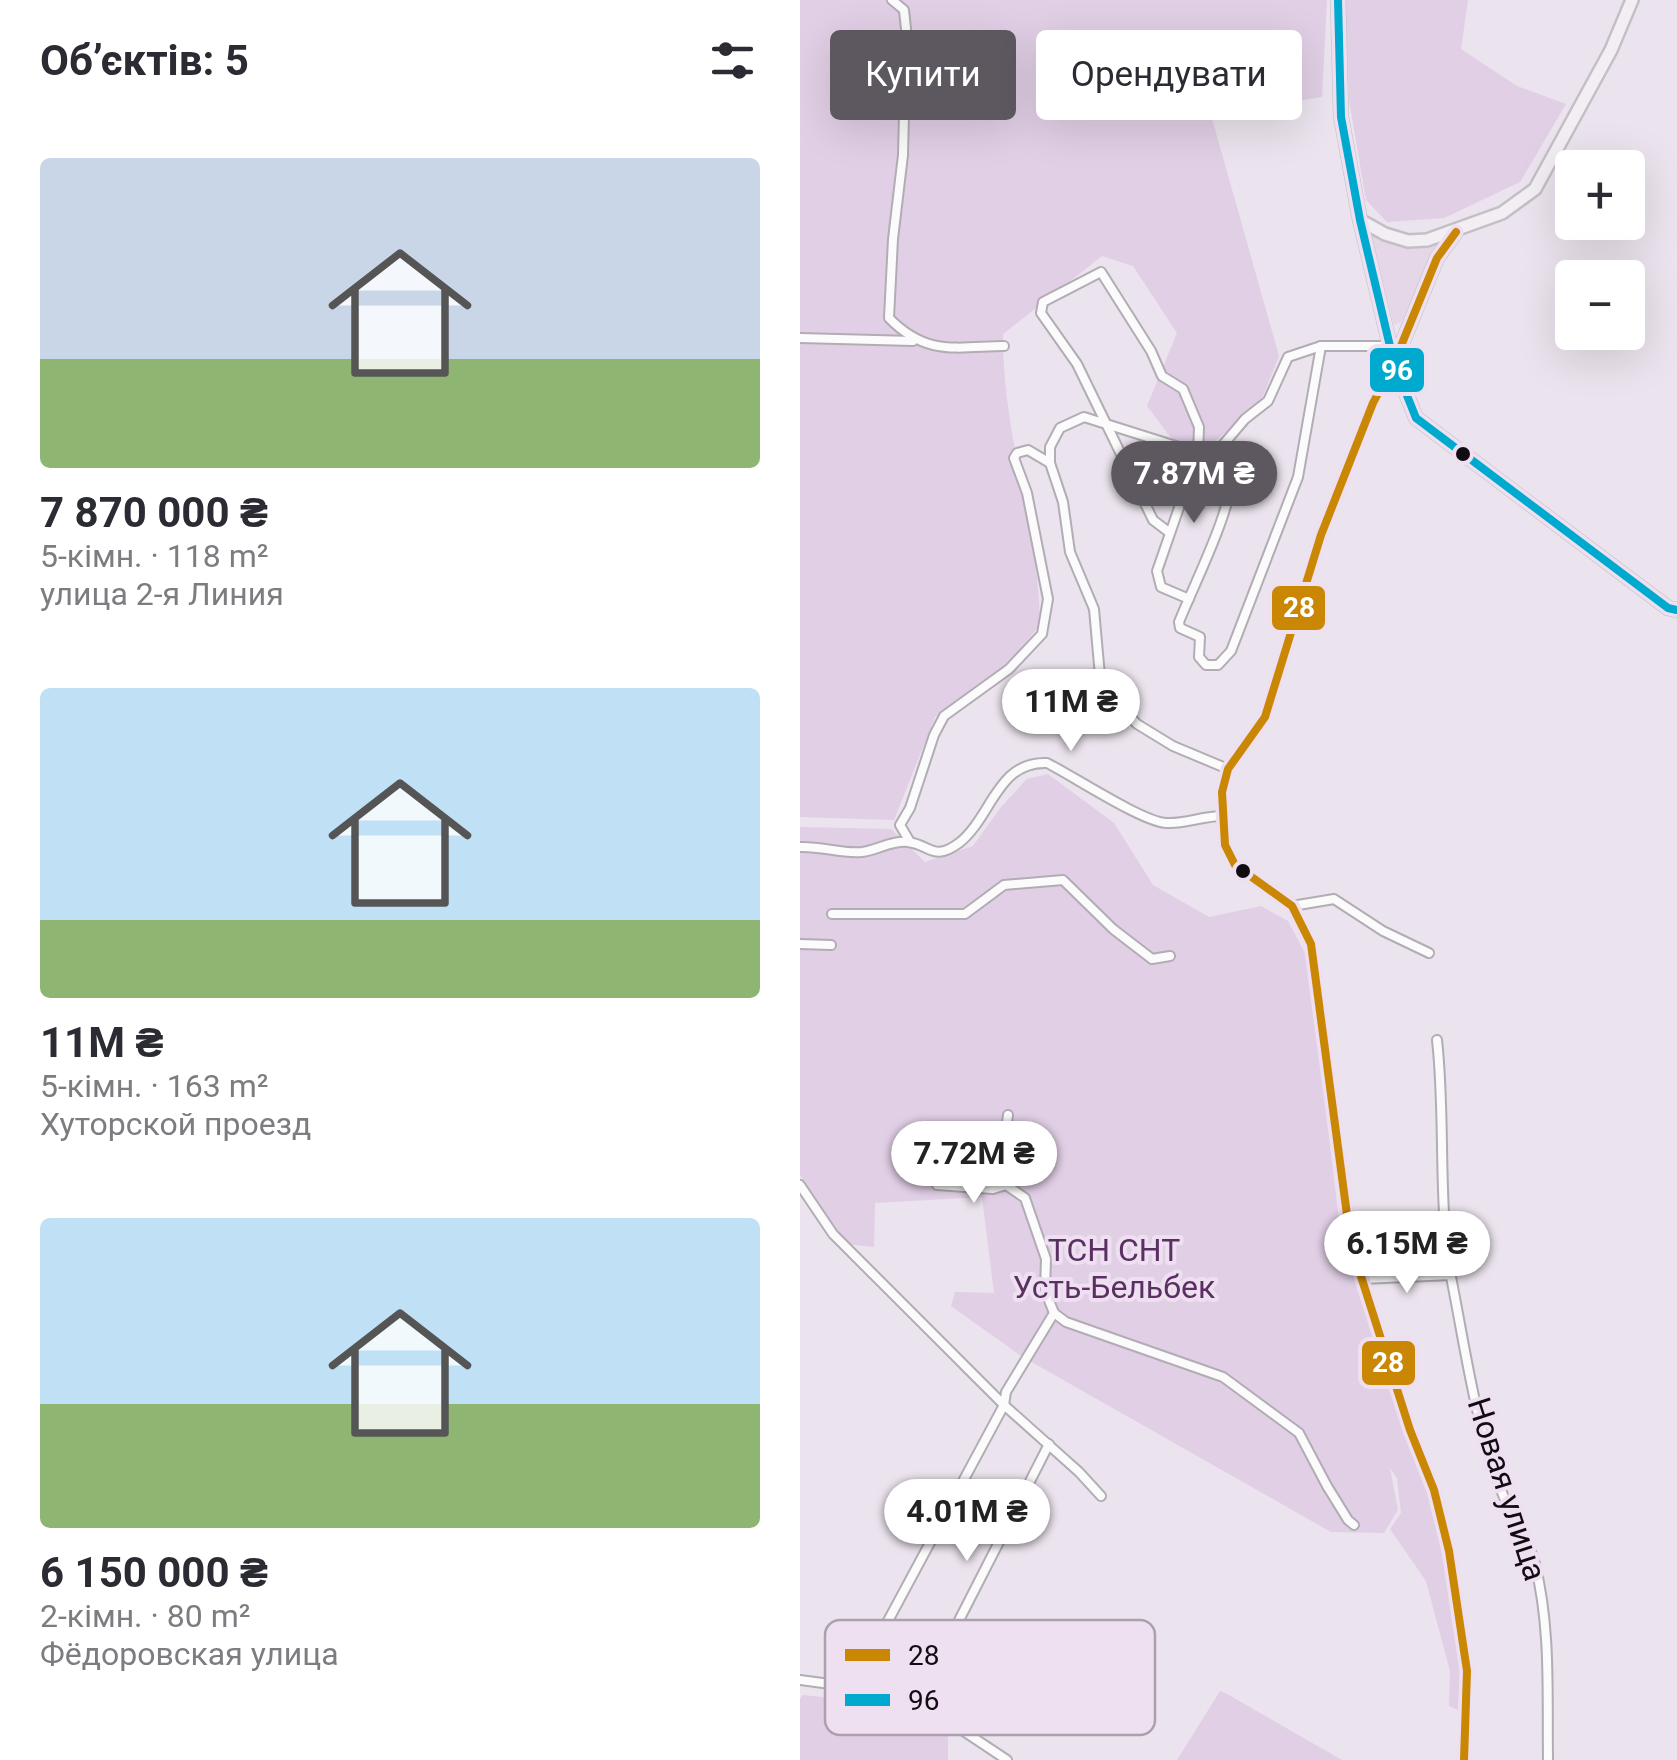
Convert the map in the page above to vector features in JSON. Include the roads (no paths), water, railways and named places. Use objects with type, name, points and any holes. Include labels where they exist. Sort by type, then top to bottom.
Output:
[{"type":"main road","points":[[1338,0],[1341,117],[1360,220],[1394,363],[1416,418],[1668,608],[1677,610]]},
{"type":"main road","points":[[1360,220],[1384,234],[1408,241],[1456,232],[1502,213],[1534,190],[1611,50],[1632,0]]},
{"type":"main road","points":[[1394,363],[1437,258],[1456,232]]},
{"type":"street","points":[[892,0],[904,10],[906,29],[903,155],[889,318],[908,337],[918,341]]},
{"type":"street","points":[[1170,534],[1152,520],[1077,364],[1042,313],[1043,302],[1101,272],[1151,351],[1162,376],[1182,388],[1199,428],[1198,453],[1170,534],[1156,571],[1161,588],[1189,598]]},
{"type":"street","points":[[800,338],[918,341],[951,347],[1004,346]]},
{"type":"street","points":[[1222,446],[1232,467],[1230,486],[1212,544],[1179,622],[1180,628],[1200,637],[1199,657],[1206,665],[1218,665],[1231,651],[1298,477],[1321,346]]},
{"type":"street","points":[[1228,769],[1173,746],[1136,724],[1110,696],[1100,676],[1094,610],[1070,552],[1050,447],[1060,428],[1084,418],[1198,453],[1222,446],[1244,419],[1268,401],[1288,357],[1321,346],[1392,346]]},
{"type":"street","points":[[1394,363],[1373,403],[1321,535],[1265,717],[1228,769],[1222,792],[1222,816],[1225,846],[1235,865],[1292,906],[1311,944],[1351,1246],[1410,1430],[1434,1490],[1449,1551],[1466,1671],[1464,1760]]},
{"type":"street","points":[[910,842],[900,825],[944,716],[1010,669],[1042,634],[1048,599],[1027,493],[1014,458],[1028,450],[1050,463]]},
{"type":"street","points":[[800,847],[866,852],[910,842],[938,852],[963,840],[1010,776],[1028,762],[1048,763],[1150,820],[1169,824],[1222,816]]},
{"type":"street","points":[[832,914],[965,914],[1004,885],[1062,880],[1152,959],[1170,956]]},
{"type":"street","points":[[1292,906],[1334,899],[1383,931],[1429,953]]},
{"type":"street","points":[[800,944],[832,945]]},
{"type":"street","name":"Новая улица","points":[[1437,1040],[1451,1275],[1480,1421],[1503,1496],[1534,1560],[1546,1624],[1548,1760]]},
{"type":"street","points":[[1008,1115],[1001,1164],[1006,1185],[1024,1198],[1046,1259],[1045,1290],[1054,1312],[1066,1322],[1223,1377],[1244,1391],[1299,1433],[1326,1486],[1354,1525]]},
{"type":"street","points":[[800,1185],[833,1234],[1101,1496]]},
{"type":"street","points":[[936,1185],[993,1189],[1006,1185]]},
{"type":"street","points":[[1362,1280],[1451,1275]]},
{"type":"street","points":[[888,1620],[1004,1404],[1006,1392],[1054,1312]]},
{"type":"street","points":[[959,1620],[1049,1444]]},
{"type":"street","points":[[800,1680],[825,1683]]},
{"type":"street","points":[[970,1735],[1007,1760]]},
{"type":"park label","name":"ТСН СНТ Усть-Бельбек","points":[[1114,1268]]}]
